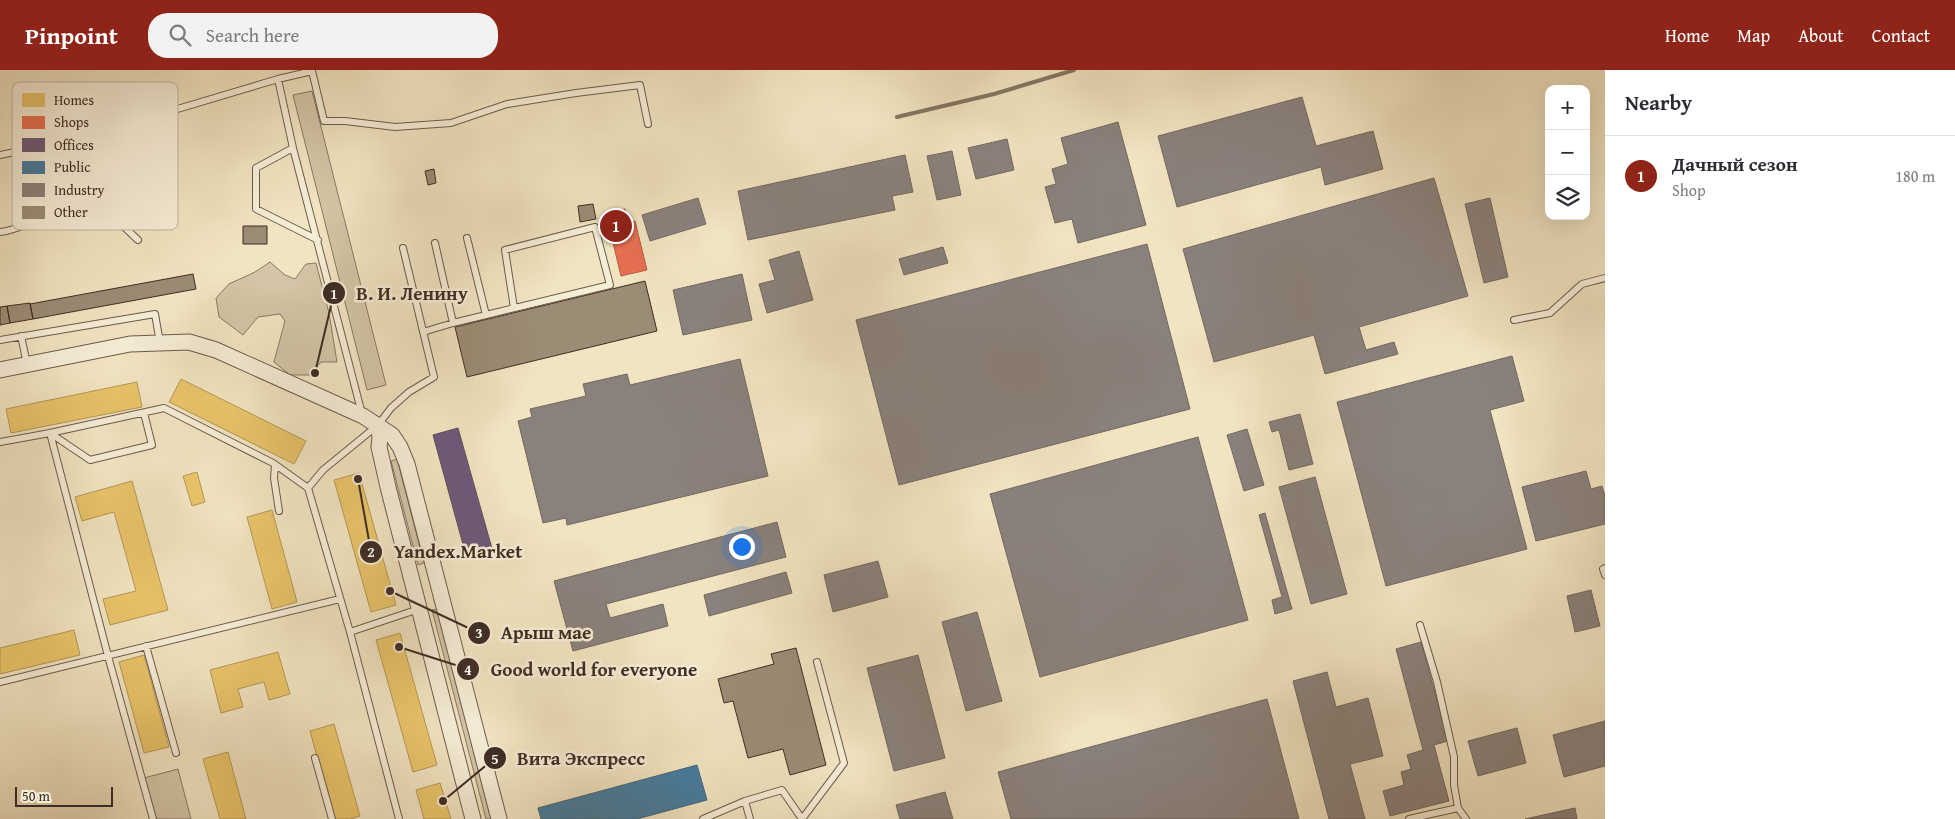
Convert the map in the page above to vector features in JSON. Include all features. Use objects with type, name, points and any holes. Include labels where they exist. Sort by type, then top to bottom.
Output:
[{"type":"street","points":[[0,370],[130,344],[190,342],[216,350],[362,416],[392,435],[400,446],[407,464],[438,590],[499,819]]},
{"type":"street","points":[[378,425],[379,447],[384,470],[473,819]]},
{"type":"street","points":[[418,602],[438,590]]},
{"type":"lane","points":[[178,109],[278,79],[312,71],[324,121],[345,121],[395,127],[451,123],[507,104],[576,92],[640,85],[648,124]]},
{"type":"lane","points":[[278,79],[293,148],[362,416]]},
{"type":"lane","points":[[293,148],[256,168],[256,209],[318,240]]},
{"type":"lane","points":[[423,332],[486,314],[514,308],[610,285],[595,227],[505,250],[514,308]]},
{"type":"lane","points":[[127,230],[138,240]]},
{"type":"lane","points":[[467,238],[486,314]]},
{"type":"lane","points":[[435,244],[453,323]]},
{"type":"lane","points":[[308,488],[323,470],[378,425],[391,408],[409,392],[434,377],[403,248]]},
{"type":"lane","points":[[1514,320],[1550,313],[1582,284],[1605,278]]},
{"type":"lane","points":[[0,340],[155,314],[160,343]]},
{"type":"lane","points":[[21,336],[28,365]]},
{"type":"lane","points":[[0,442],[164,408],[275,465],[308,488],[350,632],[397,819]]},
{"type":"lane","points":[[50,433],[90,460],[152,445],[144,412]]},
{"type":"lane","points":[[50,433],[152,819]]},
{"type":"lane","points":[[275,465],[274,478],[279,512]]},
{"type":"lane","points":[[1605,568],[1603,568],[1605,575]]},
{"type":"lane","points":[[0,682],[340,600]]},
{"type":"lane","points":[[350,632],[418,602]]},
{"type":"lane","points":[[1420,625],[1454,756],[1454,786],[1458,808],[1466,819]]},
{"type":"lane","points":[[146,646],[176,753]]},
{"type":"lane","points":[[703,819],[746,801],[782,790],[802,819],[844,763],[817,662]]},
{"type":"lane","points":[[314,758],[332,819]]},
{"type":"lane","points":[[746,801],[750,819]]},
{"type":"lane","points":[[1409,819],[1458,808]]},
{"type":"shaded area","points":[[312,91],[386,385],[367,390],[293,95]]},
{"type":"shaded area","points":[[270,262],[285,275],[295,279],[306,264],[316,263],[329,313],[337,362],[321,362],[310,375],[290,375],[274,362],[285,321],[280,314],[258,317],[243,335],[219,317],[216,298],[229,284],[255,272]]},
{"type":"shaded area","points":[[397,459],[424,563],[418,565],[391,461]]},
{"type":"shaded area","points":[[437,609],[491,819],[486,819],[432,610]]},
{"type":"shaded area","points":[[178,769],[191,819],[155,819],[144,778]]},
{"type":"building: Homes","points":[[181,379],[306,441],[294,464],[169,402]]},
{"type":"building: Homes","points":[[137,382],[142,407],[11,433],[6,409]]},
{"type":"building: Homes","points":[[197,472],[205,502],[192,506],[183,476]]},
{"type":"building: Homes","points":[[359,473],[396,605],[371,612],[334,480]]},
{"type":"building: Homes","points":[[132,481],[168,610],[110,625],[103,599],[136,591],[114,512],[82,521],[75,497]]},
{"type":"building: Homes","points":[[272,510],[297,602],[272,609],[247,517]]},
{"type":"building: Homes","points":[[74,630],[80,655],[0,674],[0,648]]},
{"type":"building: Homes","points":[[400,633],[437,765],[413,772],[376,640]]},
{"type":"building: Homes","points":[[278,652],[290,694],[269,700],[264,682],[238,689],[243,707],[221,713],[210,670]]},
{"type":"building: Homes","points":[[144,655],[169,747],[144,753],[119,662]]},
{"type":"building: Homes","points":[[334,724],[360,816],[350,819],[334,819],[310,731]]},
{"type":"building: Homes","points":[[228,752],[246,819],[220,819],[203,759]]},
{"type":"building: Homes","points":[[440,783],[451,819],[424,819],[416,790]]},
{"type":"building: Shops","points":[[625,209],[628,223],[635,221],[647,270],[621,276],[606,213]]},
{"type":"building: Offices","points":[[458,428],[493,552],[467,559],[433,435]]},
{"type":"building: Public","points":[[697,765],[707,800],[637,819],[541,819],[538,808]]},
{"type":"building: Industry","points":[[1302,97],[1316,146],[1373,131],[1383,169],[1325,185],[1321,167],[1177,207],[1158,136]]},
{"type":"building: Industry","points":[[1118,122],[1146,225],[1078,243],[1072,219],[1055,223],[1045,187],[1056,184],[1052,169],[1068,164],[1061,138]]},
{"type":"building: Industry","points":[[1007,139],[1014,170],[976,179],[968,148]]},
{"type":"building: Industry","points":[[952,151],[961,195],[937,200],[927,156]]},
{"type":"building: Industry","points":[[905,155],[913,192],[892,196],[895,210],[748,240],[738,191]]},
{"type":"building: Industry","points":[[1434,178],[1468,296],[1359,327],[1366,350],[1394,342],[1398,354],[1325,374],[1314,335],[1214,362],[1183,249]]},
{"type":"building: Industry","points":[[698,198],[706,224],[650,241],[642,215]]},
{"type":"building: Industry","points":[[1490,198],[1508,277],[1484,283],[1465,204]]},
{"type":"building: Industry","points":[[1147,244],[1190,409],[899,485],[856,320]]},
{"type":"building: Industry","points":[[943,247],[948,263],[904,275],[899,259]]},
{"type":"building: Industry","points":[[799,251],[813,300],[767,313],[759,284],[775,280],[769,260]]},
{"type":"building: Industry","points":[[742,274],[752,320],[683,335],[673,290]]},
{"type":"building: Industry","points":[[1512,356],[1524,401],[1490,410],[1527,549],[1386,586],[1337,402]]},
{"type":"building: Industry","points":[[740,359],[768,476],[567,525],[566,518],[543,523],[518,421],[532,417],[530,409],[586,396],[583,384],[627,374],[630,385]]},
{"type":"building: Industry","points":[[1300,414],[1313,464],[1289,470],[1279,430],[1272,432],[1269,422]]},
{"type":"building: Industry","points":[[1247,429],[1264,485],[1244,491],[1227,435]]},
{"type":"building: Industry","points":[[1198,437],[1248,620],[1040,677],[990,494]]},
{"type":"building: Industry","points":[[1586,471],[1591,489],[1602,486],[1605,496],[1605,524],[1536,541],[1522,487]]},
{"type":"building: Industry","points":[[1315,477],[1347,594],[1311,604],[1279,487]]},
{"type":"building: Industry","points":[[1265,513],[1292,609],[1275,614],[1272,600],[1282,597],[1259,515]]},
{"type":"building: Industry","points":[[777,522],[786,557],[606,604],[610,618],[663,604],[668,626],[573,651],[554,581]]},
{"type":"building: Industry","points":[[878,561],[888,597],[833,612],[824,575]]},
{"type":"building: Industry","points":[[786,572],[792,593],[709,616],[704,595]]},
{"type":"building: Industry","points":[[1591,590],[1600,626],[1575,632],[1567,596]]},
{"type":"building: Industry","points":[[977,612],[1002,701],[966,711],[942,622]]},
{"type":"building: Industry","points":[[1421,642],[1448,741],[1434,745],[1449,801],[1390,816],[1383,791],[1404,785],[1401,772],[1411,769],[1407,755],[1423,750],[1396,649]]},
{"type":"building: Industry","points":[[918,655],[945,758],[894,771],[867,668]]},
{"type":"building: Industry","points":[[1327,672],[1336,707],[1368,698],[1383,756],[1350,764],[1365,819],[1329,819],[1293,681]]},
{"type":"building: Industry","points":[[1267,699],[1299,819],[1011,819],[998,772]]},
{"type":"building: Industry","points":[[1605,721],[1605,766],[1564,777],[1553,735]]},
{"type":"building: Industry","points":[[1517,728],[1526,763],[1478,776],[1468,741]]},
{"type":"building: Industry","points":[[945,792],[953,819],[900,819],[896,805]]},
{"type":"building: Industry","points":[[1575,808],[1577,819],[1525,819]]},
{"type":"building: Other","points":[[434,169],[436,183],[428,185],[425,171]]},
{"type":"building: Other","points":[[593,204],[596,219],[580,222],[578,206]]},
{"type":"building: Other","points":[[243,226],[267,226],[267,244],[243,244]]},
{"type":"building: Other","points":[[193,274],[196,289],[33,319],[30,304]]},
{"type":"building: Other","points":[[645,281],[657,331],[467,377],[455,327]]},
{"type":"building: Other","points":[[30,303],[33,319],[10,323],[7,306]]},
{"type":"building: Other","points":[[7,306],[10,323],[0,325],[0,307]]},
{"type":"building: Other","points":[[796,648],[826,765],[790,775],[783,749],[748,758],[733,701],[724,703],[718,679],[774,664],[771,654]]},
{"type":"waterway","points":[[897,117],[994,94],[1074,70]]},
{"type":"place","name":"Дачный сезон","points":[[616,226]]},
{"type":"place","name":"В. И. Ленину","points":[[315,373]]},
{"type":"place","name":"Yandex.Market","points":[[358,479]]},
{"type":"place","name":"Арыш мае","points":[[390,591]]},
{"type":"place","name":"Good world for everyone","points":[[399,647]]},
{"type":"place","name":"Вита Экспресс","points":[[443,801]]}]
